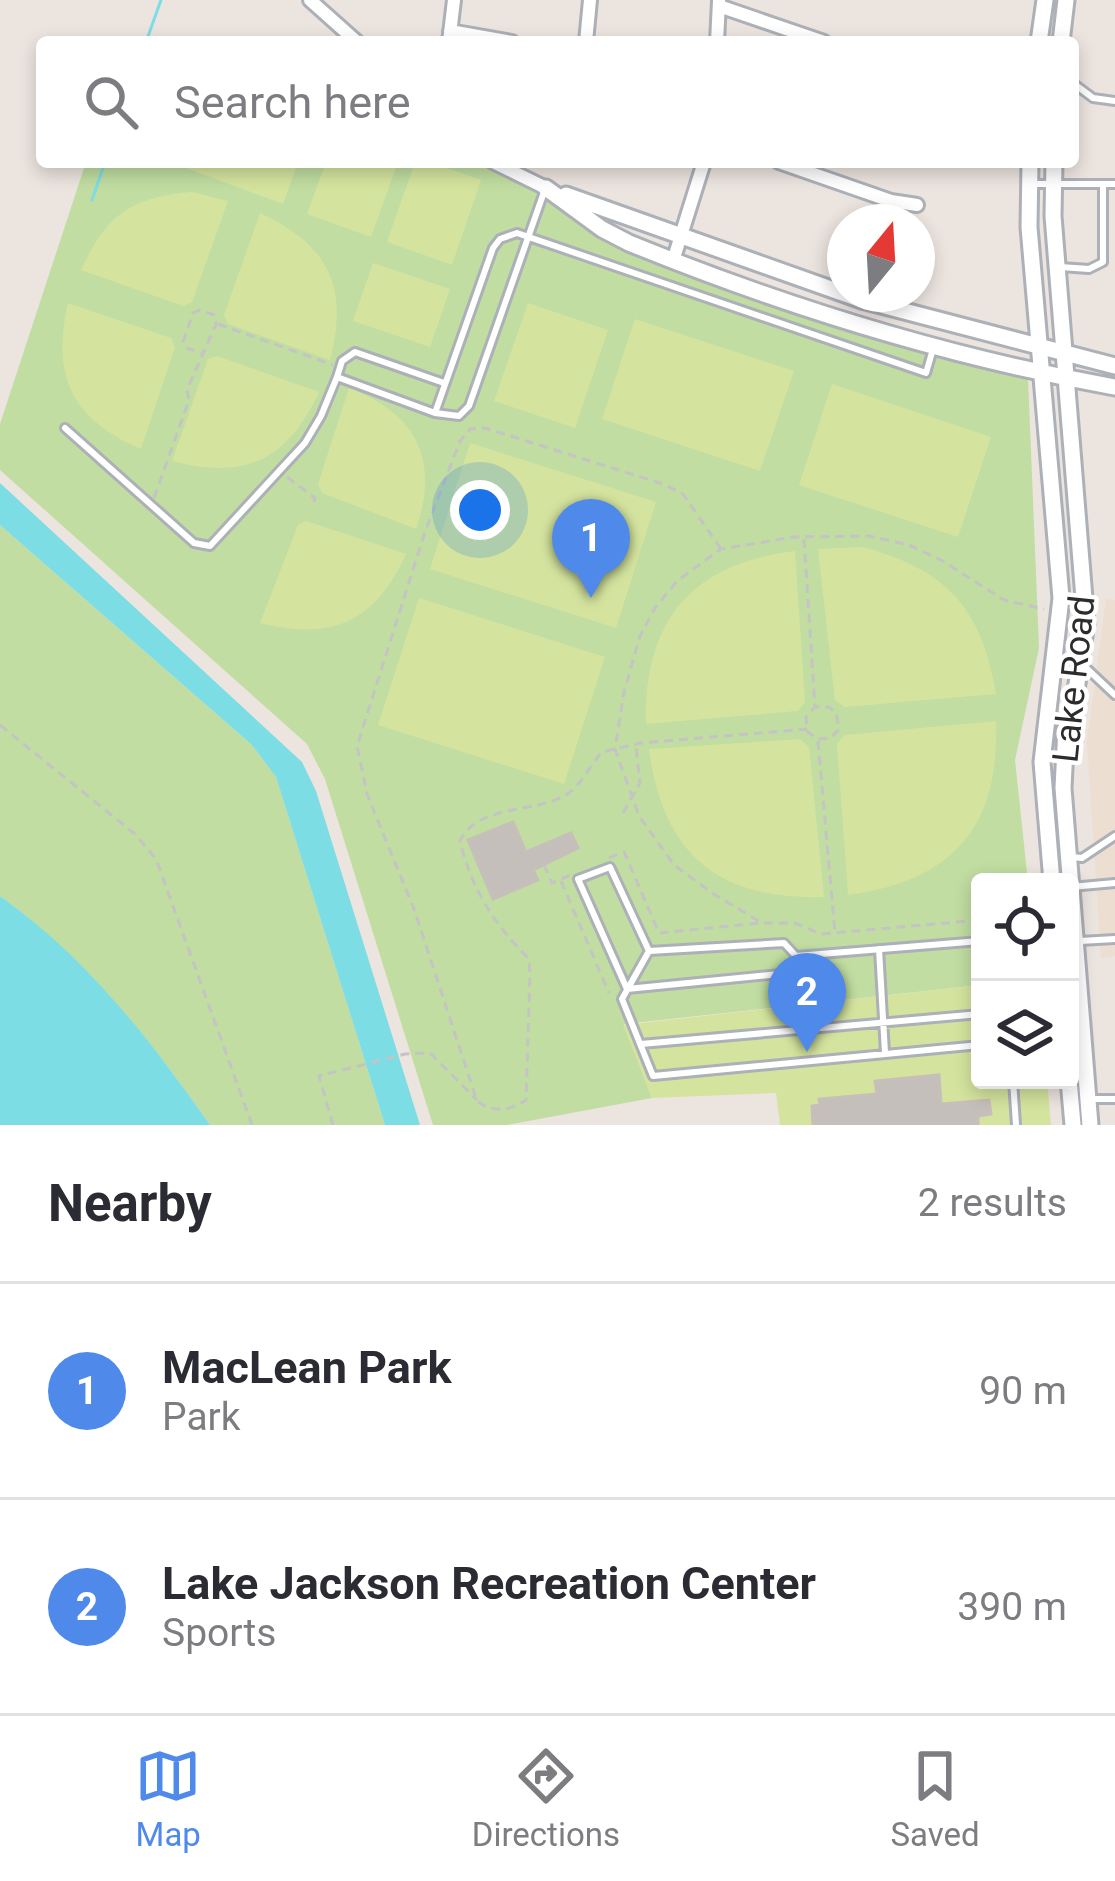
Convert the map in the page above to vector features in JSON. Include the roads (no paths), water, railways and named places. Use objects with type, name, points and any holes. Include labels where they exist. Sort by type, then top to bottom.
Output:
[{"type":"street","points":[[310,0],[350,36]]},
{"type":"street","points":[[449,36],[454,0]]},
{"type":"street","points":[[587,36],[590,0]]},
{"type":"street","points":[[1040,36],[1045,0]]},
{"type":"street","points":[[1061,36],[1066,0]]},
{"type":"street","points":[[716,36],[719,3],[808,36]]},
{"type":"street","points":[[506,168],[546,188],[862,300],[1115,366]]},
{"type":"street","points":[[673,261],[702,168]]},
{"type":"street","points":[[796,168],[910,204]]},
{"type":"street","name":"Lake Road","points":[[1030,168],[1029,226],[1054,609],[1042,761],[1051,873]]},
{"type":"street","name":"Lake Road","points":[[1054,168],[1063,355],[1085,613],[1082,664],[1064,751],[1070,873]]},
{"type":"street","points":[[546,188],[602,229],[673,261],[819,313],[933,346],[1115,387]]},
{"type":"street","name":"Lake Road","points":[[1076,981],[1090,1125]]},
{"type":"street","points":[[1070,1089],[1073,1125]]},
{"type":"lane","points":[[1079,88],[1093,98],[1115,101]]},
{"type":"lane","points":[[1030,184],[1115,184]]},
{"type":"lane","points":[[1058,267],[1099,267],[1103,184]]},
{"type":"lane","points":[[338,372],[435,413],[459,416],[469,406],[546,188]]},
{"type":"lane","points":[[435,413],[493,248],[509,234],[926,373],[933,346]]},
{"type":"lane","points":[[65,428],[194,543],[210,546],[280,472],[321,416],[347,355],[355,352],[444,383]]},
{"type":"lane","points":[[1054,609],[1085,613]]},
{"type":"lane","points":[[1082,664],[1115,695]]},
{"type":"lane","points":[[1049,855],[1082,858],[1115,836]]},
{"type":"lane","points":[[627,989],[578,879],[610,866],[649,951]]},
{"type":"lane","points":[[1079,886],[1115,883]]},
{"type":"lane","points":[[1079,941],[1115,939]]},
{"type":"lane","points":[[796,956],[971,942]]},
{"type":"lane","points":[[649,951],[784,943],[796,956]]},
{"type":"lane","points":[[879,950],[884,1053]]},
{"type":"lane","points":[[649,951],[622,999],[653,1076],[971,1046]]},
{"type":"lane","points":[[627,989],[780,974],[788,971],[796,956]]},
{"type":"lane","points":[[641,1044],[971,1015]]},
{"type":"lane","points":[[1014,1089],[1016,1125]]},
{"type":"lane","points":[[1088,1099],[1115,1099]]},
{"type":"water","points":[[0,483],[302,762],[316,791],[420,1125],[385,1125],[276,777],[252,745],[0,525]]},
{"type":"water","points":[[0,896],[61,945],[115,1001],[210,1125],[0,1125]]},
{"type":"waterway","points":[[148,36],[161,0]]},
{"type":"waterway","points":[[92,200],[103,168]]},
{"type":"place","name":"MacLean Park","points":[[591,598]]},
{"type":"place","name":"Lake Jackson Recreation Center","points":[[807,1052]]}]
